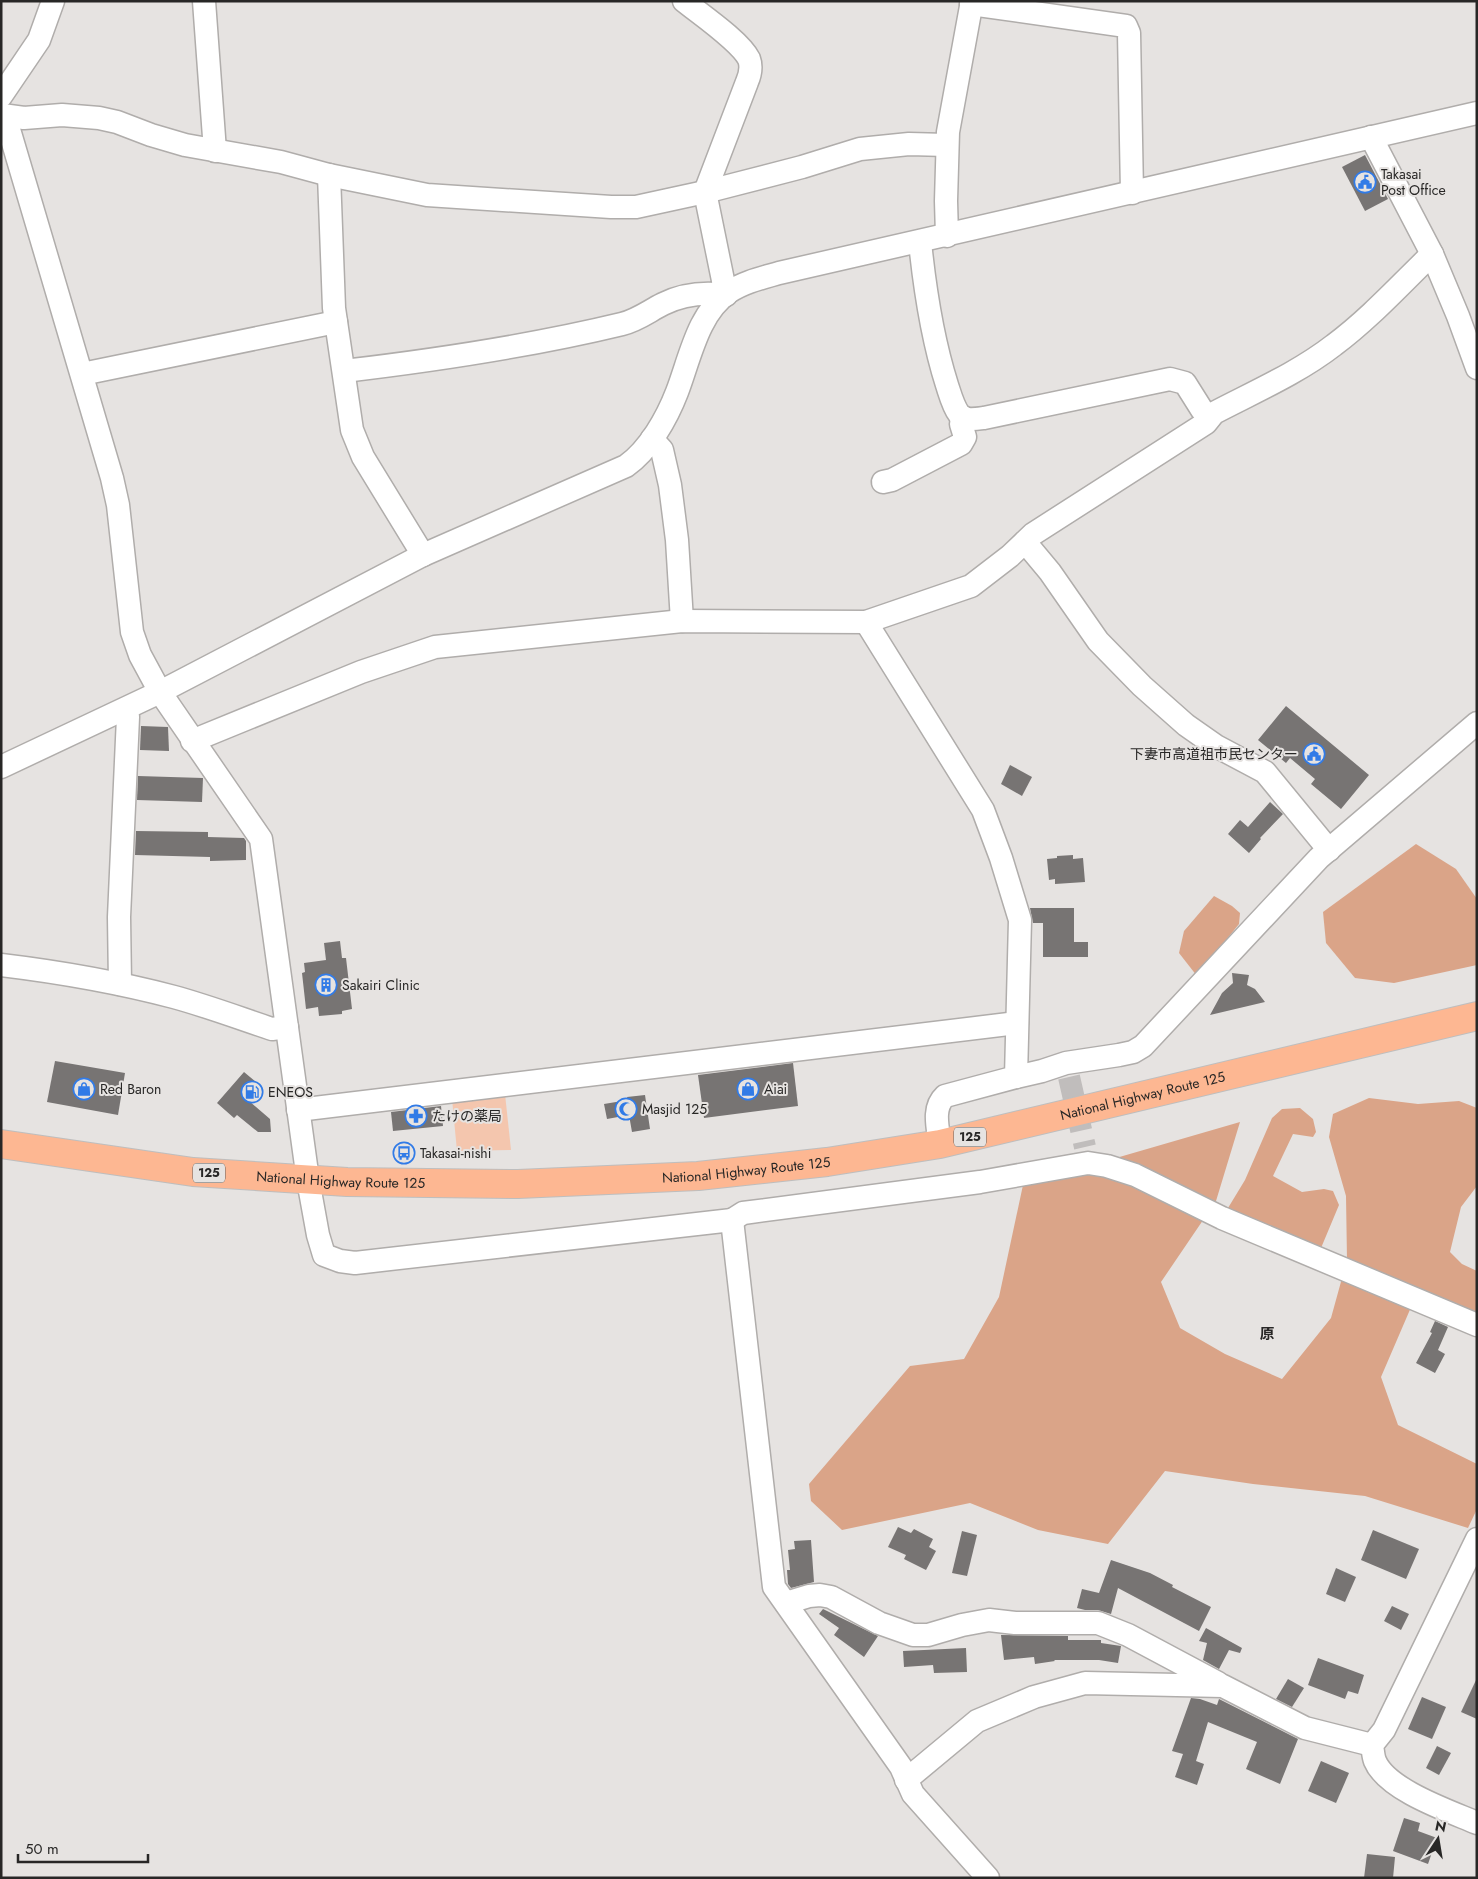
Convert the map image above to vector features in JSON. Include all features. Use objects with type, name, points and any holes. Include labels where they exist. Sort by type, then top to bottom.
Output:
[{"type":"highway","name":"National Highway Route 125","points":[[1,1144],[193,1172],[308,1180],[509,1184],[698,1176],[828,1162],[940,1144],[1477,1016]]},
{"type":"street","points":[[1,96],[39,40],[53,1]]},
{"type":"street","points":[[204,1],[215,151]]},
{"type":"street","points":[[684,1],[733,41],[749,60],[750,67],[747,82],[705,192],[726,295]]},
{"type":"street","points":[[947,236],[947,145],[951,110],[971,3],[1126,26],[1130,41],[1132,193]]},
{"type":"street","points":[[1,767],[160,692],[423,555],[626,466],[652,439],[677,393],[706,317],[726,295],[744,284],[779,273],[1477,113]]},
{"type":"street","points":[[1,115],[24,118],[62,115],[99,118],[117,122],[185,145],[280,162],[329,175],[427,195],[611,207],[636,207],[705,192],[860,149],[909,144],[947,145]]},
{"type":"street","points":[[1,115],[8,126],[112,478],[118,504],[132,632],[140,655],[160,692],[260,839],[308,1180],[318,1235],[324,1254],[340,1261],[355,1263],[732,1220],[743,1213],[980,1182],[1087,1155],[1107,1166],[1135,1175],[1222,1218],[1477,1325]]},
{"type":"street","points":[[1371,137],[1432,254],[1477,368]]},
{"type":"street","points":[[329,175],[330,240],[336,322],[352,430],[356,443],[423,555]]},
{"type":"street","points":[[920,242],[925,291],[939,356],[954,403],[959,414],[963,417],[971,419],[984,418],[1170,379],[1185,383],[1202,410],[1210,417]]},
{"type":"street","points":[[192,741],[361,672],[435,647],[682,621],[866,622],[971,586],[1010,556],[1033,534],[1206,423],[1214,413],[1306,364],[1334,346],[1358,326],[1432,254]]},
{"type":"street","points":[[344,371],[394,365],[554,339],[631,321],[679,297],[702,292],[726,295]]},
{"type":"street","points":[[82,374],[336,322]]},
{"type":"street","points":[[882,482],[892,480],[960,444],[964,438],[961,424],[963,417]]},
{"type":"street","points":[[652,439],[662,450],[670,484],[677,540],[682,621]]},
{"type":"street","points":[[1026,542],[1050,572],[1098,641],[1116,660],[1186,725],[1216,746],[1265,772],[1329,850]]},
{"type":"street","points":[[866,622],[983,810],[1020,920],[1016,1077]]},
{"type":"street","points":[[120,984],[119,917],[128,717],[126,709]]},
{"type":"street","points":[[940,1144],[937,1115],[939,1101],[944,1096],[1042,1071],[1068,1070],[1133,1052],[1143,1046],[1319,858],[1477,724]]},
{"type":"street","points":[[1,965],[52,971],[120,984],[182,999],[272,1029],[287,1027]]},
{"type":"street","points":[[298,1110],[1017,1023]]},
{"type":"street","points":[[732,1220],[774,1587],[900,1767],[913,1794],[988,1878]]},
{"type":"street","points":[[1477,1540],[1384,1730],[1372,1745],[1375,1761],[1389,1779],[1407,1792],[1477,1823]]},
{"type":"street","points":[[786,1603],[809,1596],[831,1597],[879,1623],[913,1635],[928,1635],[962,1625],[989,1620],[1015,1623],[1098,1623],[1136,1639],[1305,1728],[1372,1745]]},
{"type":"street","points":[[906,1780],[977,1721],[1043,1695],[1085,1683],[1223,1686]]},
{"type":"shaded area","points":[[1416,844],[1456,869],[1477,899],[1477,965],[1394,983],[1355,978],[1326,943],[1323,912]]},
{"type":"shaded area","points":[[1214,896],[1240,913],[1239,924],[1197,976],[1179,953],[1184,931]]},
{"type":"shaded area","points":[[505,1094],[511,1150],[457,1151],[452,1099]]},
{"type":"shaded area","points":[[1369,1098],[1418,1104],[1459,1101],[1477,1108],[1477,1186],[1461,1207],[1450,1252],[1462,1264],[1477,1271],[1477,1314],[1418,1291],[1381,1377],[1398,1425],[1477,1464],[1477,1509],[1468,1528],[1365,1496],[1253,1484],[1165,1471],[1108,1544],[1038,1530],[970,1503],[842,1530],[811,1501],[809,1484],[910,1366],[964,1359],[999,1297],[1023,1185],[1240,1122],[1216,1201],[1161,1282],[1180,1328],[1225,1354],[1282,1379],[1331,1318],[1347,1260],[1346,1196],[1329,1137],[1333,1114]]},
{"type":"shaded area","points":[[1300,1108],[1313,1119],[1316,1132],[1313,1137],[1293,1134],[1273,1176],[1302,1192],[1324,1189],[1333,1191],[1339,1205],[1321,1248],[1233,1214],[1228,1208],[1245,1180],[1272,1118],[1282,1109]]},
{"type":"building","points":[[1365,155],[1388,199],[1365,211],[1342,167]]},
{"type":"building","points":[[1286,706],[1369,775],[1341,809],[1311,784],[1315,779],[1290,758],[1286,763],[1258,740]]},
{"type":"building","points":[[141,726],[168,727],[169,751],[140,750]]},
{"type":"building","points":[[1010,765],[1032,777],[1022,796],[1001,784]]},
{"type":"building","points":[[138,776],[203,778],[202,802],[137,800]]},
{"type":"building","points":[[1270,802],[1283,814],[1260,838],[1249,853],[1228,834],[1240,820],[1248,827]]},
{"type":"building","points":[[136,831],[208,832],[208,837],[244,838],[246,841],[246,860],[210,861],[210,857],[135,855]]},
{"type":"building","points":[[1073,855],[1073,859],[1083,858],[1085,882],[1055,884],[1055,879],[1049,880],[1047,859]]},
{"type":"building","points":[[1030,908],[1074,908],[1074,942],[1088,942],[1088,957],[1043,957],[1043,923],[1033,923]]},
{"type":"building","name":"Sakairi Clinic","points":[[340,941],[342,958],[346,958],[352,1009],[342,1011],[342,1014],[319,1016],[318,1007],[306,1009],[302,973],[305,972],[304,963],[326,960],[324,943]]},
{"type":"building","points":[[1232,973],[1249,975],[1247,985],[1255,989],[1265,1002],[1210,1015],[1222,993],[1233,983]]},
{"type":"building","points":[[55,1061],[125,1073],[118,1115],[47,1102]]},
{"type":"building","name":"Aiai","points":[[793,1063],[798,1106],[704,1118],[698,1075]]},
{"type":"building","points":[[244,1072],[261,1086],[249,1101],[270,1119],[271,1132],[258,1132],[237,1115],[234,1118],[217,1103]]},
{"type":"building","name":"Masjid 125","points":[[645,1095],[650,1129],[632,1132],[629,1115],[607,1119],[604,1104],[628,1100],[627,1097]]},
{"type":"building","name":"たけの薬局","points":[[441,1106],[443,1126],[393,1131],[391,1112]]},
{"type":"building","points":[[1435,1321],[1448,1327],[1438,1350],[1445,1354],[1435,1373],[1416,1363],[1432,1333],[1430,1332]]},
{"type":"building","points":[[898,1527],[911,1533],[914,1529],[933,1539],[929,1547],[936,1551],[926,1570],[904,1559],[906,1555],[888,1547]]},
{"type":"building","points":[[1373,1530],[1419,1549],[1406,1579],[1361,1560]]},
{"type":"building","points":[[962,1531],[977,1535],[967,1576],[952,1573]]},
{"type":"building","points":[[811,1540],[814,1582],[791,1588],[788,1584],[787,1570],[790,1570],[788,1550],[795,1549],[794,1541]]},
{"type":"building","points":[[1111,1560],[1150,1573],[1173,1585],[1172,1587],[1211,1607],[1199,1631],[1118,1588],[1111,1614],[1098,1610],[1077,1608],[1082,1589],[1099,1593]]},
{"type":"building","points":[[1336,1568],[1356,1577],[1345,1602],[1326,1594]]},
{"type":"building","points":[[1392,1606],[1409,1614],[1401,1630],[1384,1621]]},
{"type":"building","points":[[823,1609],[878,1636],[864,1657],[834,1635],[839,1628],[819,1614]]},
{"type":"building","points":[[1206,1628],[1242,1648],[1240,1653],[1229,1650],[1219,1669],[1203,1660],[1207,1643],[1199,1641]]},
{"type":"building","points":[[1001,1635],[1068,1636],[1068,1640],[1101,1640],[1101,1643],[1121,1646],[1118,1663],[1099,1660],[1054,1660],[1035,1664],[1034,1657],[1004,1660]]},
{"type":"building","points":[[966,1648],[967,1672],[934,1673],[933,1665],[904,1667],[903,1651]]},
{"type":"building","points":[[1318,1658],[1364,1675],[1358,1694],[1348,1691],[1345,1699],[1308,1685]]},
{"type":"building","points":[[1477,1678],[1477,1719],[1461,1712]]},
{"type":"building","points":[[1288,1679],[1304,1688],[1292,1707],[1276,1699]]},
{"type":"building","points":[[1422,1697],[1446,1707],[1432,1739],[1408,1729]]},
{"type":"building","points":[[1191,1698],[1217,1705],[1219,1699],[1298,1739],[1280,1784],[1246,1769],[1257,1742],[1208,1722],[1196,1761],[1204,1764],[1197,1785],[1175,1777],[1183,1754],[1172,1751]]},
{"type":"building","points":[[1437,1746],[1451,1753],[1439,1775],[1426,1768]]},
{"type":"building","points":[[1321,1761],[1349,1773],[1336,1803],[1308,1791]]},
{"type":"building","points":[[1404,1818],[1420,1823],[1418,1831],[1437,1838],[1428,1864],[1393,1851]]},
{"type":"building","points":[[1367,1854],[1395,1857],[1393,1878],[1364,1878]]},
{"type":"tunnel","points":[[1069,1077],[1085,1147]]},
{"type":"place","name":"Takasai Post Office","points":[[1365,182]]},
{"type":"place","name":"下妻市高道祖市民センター","points":[[1314,754]]},
{"type":"place","name":"Sakairi Clinic","points":[[326,985]]},
{"type":"place","name":"Red Baron","points":[[84,1089]]},
{"type":"place","name":"Aiai","points":[[748,1089]]},
{"type":"place","name":"ENEOS","points":[[252,1092]]},
{"type":"place","name":"Masjid 125","points":[[626,1109]]},
{"type":"place","name":"たけの薬局","points":[[416,1116]]},
{"type":"place","name":"Takasai-nishi","points":[[404,1153]]},
{"type":"district","name":"原","points":[[1267,1334]]}]
